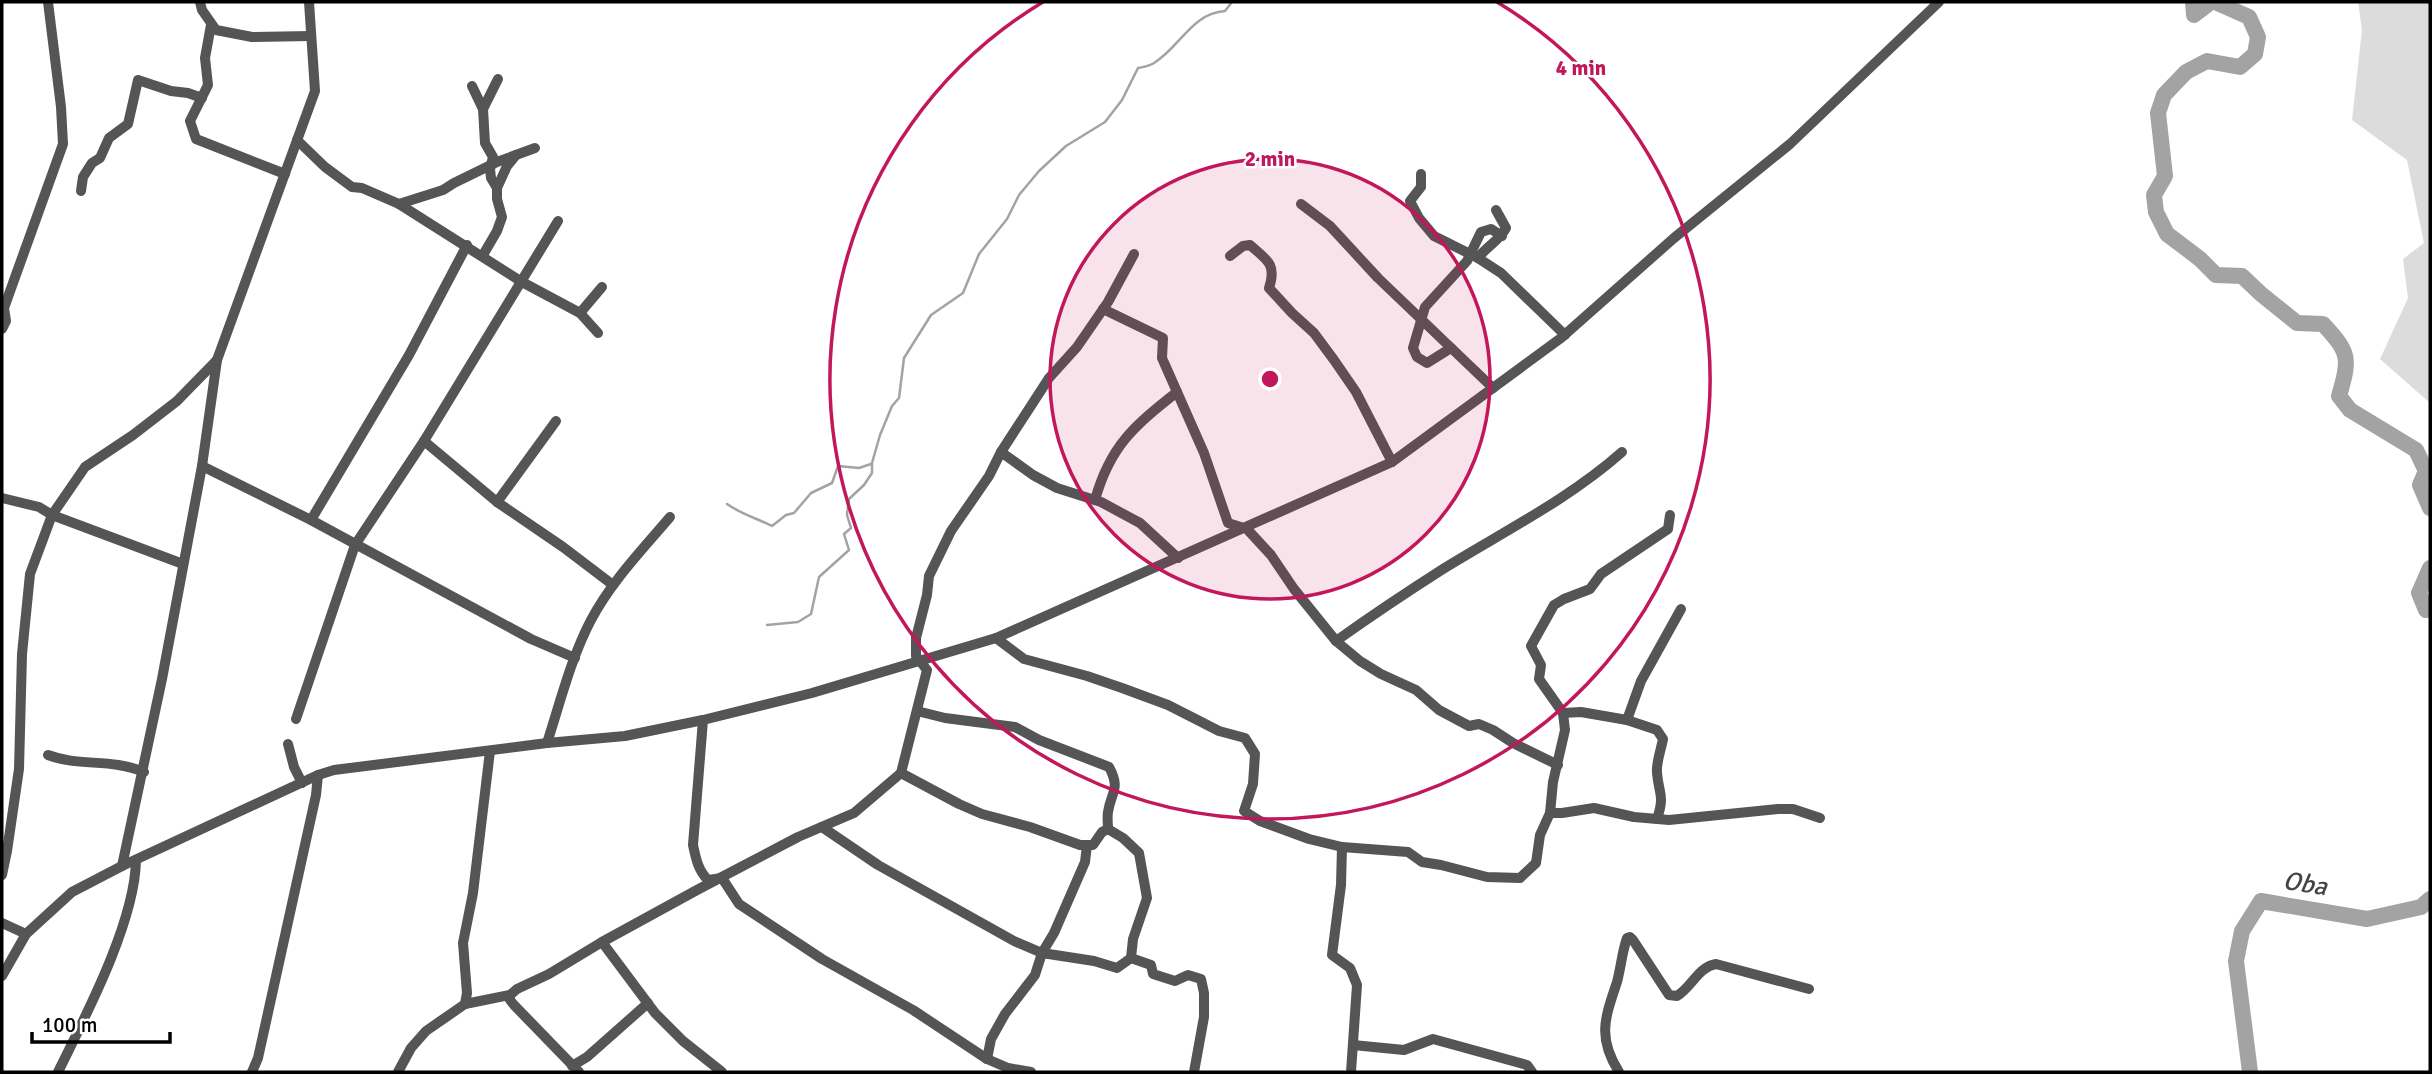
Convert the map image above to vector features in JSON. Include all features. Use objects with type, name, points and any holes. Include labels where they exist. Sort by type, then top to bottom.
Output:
[{"type":"street","points":[[2,329],[6,321],[3,306],[63,144],[48,2]]},
{"type":"street","points":[[200,2],[202,10],[216,30],[252,37],[311,36]]},
{"type":"street","points":[[122,866],[144,772],[202,466],[217,360],[315,91],[309,2]]},
{"type":"street","points":[[2,976],[26,934],[72,892],[136,859],[318,775],[547,743],[625,736],[812,693],[996,638],[1247,529],[1392,462],[1564,335],[1674,238],[1790,144],[1939,2]]},
{"type":"street","points":[[211,24],[205,58],[208,85],[190,121],[196,139],[285,174]]},
{"type":"street","points":[[483,109],[498,79]]},
{"type":"street","points":[[80,191],[83,177],[92,163],[100,158],[109,138],[128,124],[138,80],[202,98]]},
{"type":"street","points":[[472,86],[483,109],[485,143],[493,157],[491,178],[497,188]]},
{"type":"street","points":[[298,140],[325,167],[352,187],[362,188],[399,204],[522,282],[580,313],[597,332]]},
{"type":"street","points":[[399,204],[443,190],[491,165],[535,148]]},
{"type":"street","points":[[483,255],[498,231],[502,217],[497,188],[507,166],[516,155]]},
{"type":"street","points":[[1421,174],[1421,187],[1410,201],[1419,218],[1434,236],[1501,273],[1564,335]]},
{"type":"street","points":[[1301,204],[1330,226],[1378,278],[1493,388]]},
{"type":"street","points":[[1451,348],[1427,362],[1417,357],[1413,348],[1425,307],[1467,261],[1502,236],[1506,228],[1496,210]]},
{"type":"street","points":[[296,719],[355,545],[424,441],[558,221]]},
{"type":"street","points":[[311,520],[409,355],[467,245]]},
{"type":"street","points":[[1230,256],[1243,246],[1250,245],[1271,265],[1274,274],[1269,288],[1314,332],[1341,370],[1356,392],[1392,462]]},
{"type":"street","points":[[402,1070],[411,1048],[426,1031],[465,1004],[510,995],[602,942],[798,837],[855,813],[901,773],[927,670],[916,656],[916,638],[929,576],[951,531],[989,476],[1001,452],[1049,378],[1077,347],[1103,309],[1133,254]]},
{"type":"street","points":[[580,313],[602,287]]},
{"type":"street","points":[[1103,309],[1163,338],[1162,358],[1205,453],[1228,523],[1247,529],[1271,555],[1302,600],[1336,641],[1360,661],[1416,690],[1461,723],[1469,726],[1479,724],[1493,730],[1558,765]]},
{"type":"street","points":[[2,875],[19,769],[22,654],[30,574],[52,515],[85,467],[177,401],[217,360]]},
{"type":"street","points":[[1095,500],[1102,476],[1119,444],[1177,392]]},
{"type":"street","points":[[497,502],[556,421]]},
{"type":"street","points":[[424,441],[497,502],[564,547],[613,585]]},
{"type":"street","points":[[1001,452],[1057,488],[1095,500],[1140,523],[1178,558]]},
{"type":"street","points":[[1336,641],[1443,569],[1543,509],[1609,464],[1622,452]]},
{"type":"street","points":[[202,466],[311,520],[531,639],[575,658]]},
{"type":"street","points":[[2,498],[39,507],[52,515],[183,564]]},
{"type":"street","points":[[996,638],[1024,659],[1122,688],[1168,705],[1219,731],[1245,738],[1255,754],[1253,784],[1244,811],[1260,821],[1309,839],[1342,847],[1408,852],[1422,862],[1487,877],[1520,878],[1536,863],[1541,835],[1550,813],[1553,782],[1564,730],[1563,713],[1539,679],[1541,664],[1531,646],[1554,605],[1564,598],[1590,589],[1601,574],[1668,529],[1670,515]]},
{"type":"street","points":[[547,743],[575,658],[591,621],[613,585],[670,517]]},
{"type":"street","points":[[1627,720],[1641,681],[1681,609]]},
{"type":"street","points":[[917,711],[945,718],[1015,727],[1039,740],[1109,767],[1116,789],[1108,809],[1108,830]]},
{"type":"street","points":[[1563,713],[1581,712],[1627,720],[1657,730],[1664,739],[1656,771],[1662,793],[1662,805],[1657,819]]},
{"type":"street","points":[[703,720],[693,845],[697,865],[702,874],[708,880],[722,878]]},
{"type":"street","points":[[288,744],[294,767],[302,783]]},
{"type":"street","points":[[465,1004],[467,993],[463,943],[473,893],[490,751]]},
{"type":"street","points":[[48,755],[62,761],[96,761],[130,766],[144,772]]},
{"type":"street","points":[[822,827],[878,865],[968,917],[1042,953],[1094,961],[1117,968],[1131,958],[1133,939],[1147,898],[1139,853],[1122,838],[1108,830],[1102,832],[1093,845],[1080,845],[982,814],[901,773]]},
{"type":"street","points":[[252,1072],[258,1058],[316,795],[318,775]]},
{"type":"street","points":[[1550,813],[1594,808],[1634,817],[1669,820],[1778,809],[1793,810],[1820,818]]},
{"type":"street","points":[[987,1059],[991,1039],[1015,998],[1035,975],[1042,953],[1054,933],[1085,862],[1087,845]]},
{"type":"street","points":[[1342,847],[1341,885],[1332,955],[1350,968],[1357,985],[1351,1072]]},
{"type":"street","points":[[58,1072],[113,951],[136,880],[136,859]]},
{"type":"street","points":[[722,878],[739,904],[822,959],[913,1010],[987,1059],[1007,1069],[1031,1072]]},
{"type":"street","points":[[2,923],[26,934]]},
{"type":"street","points":[[1619,1072],[1608,1049],[1605,1017],[1617,981],[1626,938],[1633,940],[1669,995],[1677,996],[1686,990],[1707,966],[1716,964],[1809,989]]},
{"type":"street","points":[[602,942],[648,1003],[682,1041],[722,1072]]},
{"type":"street","points":[[1131,958],[1151,965],[1153,974],[1175,981],[1188,975],[1200,979],[1204,993],[1204,1017],[1194,1072]]},
{"type":"street","points":[[510,995],[514,1005],[575,1069],[648,1003]]},
{"type":"street","points":[[1353,1045],[1404,1049],[1433,1039],[1527,1065],[1532,1072]]},
{"type":"shaded area","points":[[2358,2],[2430,2],[2430,403],[2380,359],[2408,298],[2403,259],[2424,243],[2407,160],[2352,120],[2362,30]]},
{"type":"waterway","points":[[767,625],[798,622],[811,614],[819,577],[849,550],[844,534],[851,528],[847,515],[849,499],[872,473],[880,435],[892,406],[899,398],[904,358],[931,315],[963,293],[979,254],[1007,219],[1019,195],[1039,171],[1066,146],[1105,122],[1122,100],[1138,68],[1154,63],[1195,24],[1214,13],[1225,11],[1232,2]]},
{"type":"waterway","points":[[2193,2],[2194,15],[2211,2]]},
{"type":"waterway","points":[[2215,2],[2249,17],[2258,37],[2255,54],[2240,67],[2207,61],[2186,72],[2164,95],[2158,113],[2165,176],[2154,195],[2156,212],[2167,234],[2216,275],[2242,276],[2297,323],[2323,324],[2338,342],[2345,357],[2345,373],[2339,396],[2350,410],[2416,450],[2426,471],[2420,485],[2430,508]]},
{"type":"waterway","points":[[727,504],[772,526],[786,515],[794,513],[811,493],[832,483],[838,466],[859,468],[871,464]]},
{"type":"waterway","points":[[2430,568],[2419,593],[2426,610],[2430,609]]},
{"type":"waterway","name":"Oba","points":[[2250,1072],[2236,961],[2242,931],[2261,901],[2367,919],[2421,907],[2430,899]]}]
